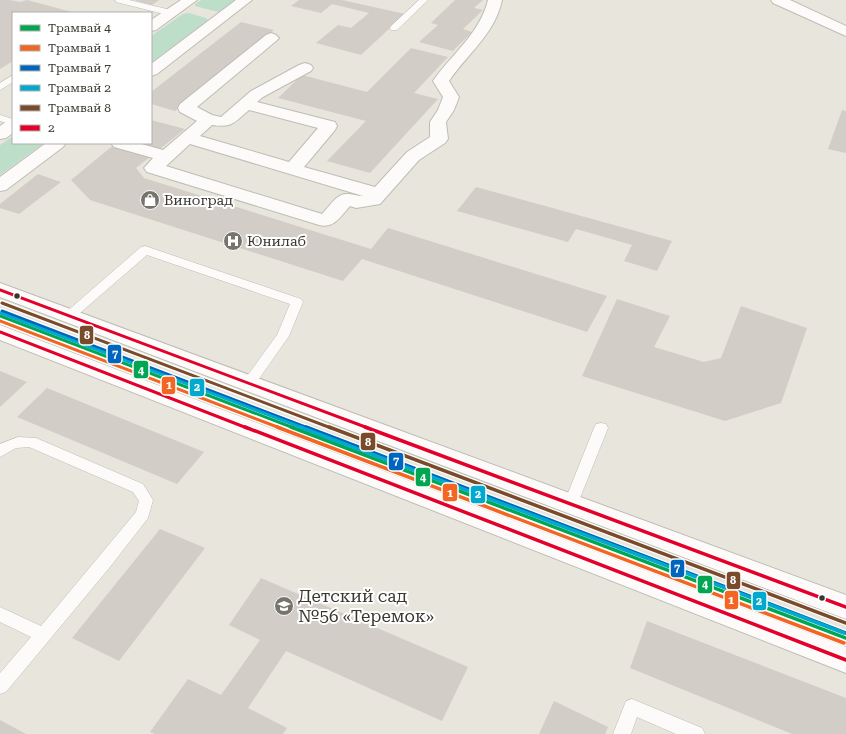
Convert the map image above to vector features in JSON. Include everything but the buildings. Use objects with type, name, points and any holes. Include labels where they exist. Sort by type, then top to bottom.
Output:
[{"type":"street","points":[[152,70],[245,0]]},
{"type":"street","points":[[187,138],[293,169],[350,193],[379,194],[413,156],[439,139],[438,122],[446,110],[451,98],[441,81],[447,71],[486,25],[494,7],[495,0]]},
{"type":"street","points":[[778,0],[846,32]]},
{"type":"street","points":[[152,27],[188,8],[222,17]]},
{"type":"street","points":[[271,38],[186,108],[208,120],[225,122],[257,94],[305,68]]},
{"type":"street","points":[[245,104],[329,126],[293,169]]},
{"type":"street","points":[[208,120],[153,168],[326,221],[350,193]]},
{"type":"street","points":[[0,134],[12,124]]},
{"type":"street","points":[[0,186],[56,144]]},
{"type":"street","points":[[123,144],[167,157]]},
{"type":"street","points":[[0,290],[846,607]]},
{"type":"street","points":[[0,332],[846,660]]},
{"type":"lane","points":[[119,0],[188,8]]},
{"type":"lane","points":[[394,28],[424,0]]},
{"type":"lane","points":[[0,87],[12,79]]},
{"type":"lane","points":[[0,118],[12,123]]},
{"type":"lane","points":[[69,316],[145,250],[298,302],[283,336],[249,383]]},
{"type":"lane","points":[[571,503],[601,428]]},
{"type":"lane","points":[[0,452],[17,441],[31,442],[138,488],[146,500],[143,514],[0,686]]},
{"type":"lane","points":[[0,614],[43,635]]},
{"type":"lane","points":[[622,734],[632,707],[695,734]]},
{"type":"green space","points":[[201,0],[236,0],[218,12],[195,6],[195,4]]},
{"type":"green space","points":[[189,13],[208,20],[152,62],[152,35],[183,14]]},
{"type":"green space","points":[[12,137],[12,144],[43,144],[0,175],[0,145]]},
{"type":"tram line","name":"8","points":[[2,303],[846,623]]},
{"type":"tram line","name":"7","points":[[2,311],[846,633]]},
{"type":"tram line","name":"2","points":[[0,313],[844,633]]},
{"type":"tram line","name":"4","points":[[0,316],[846,638]]},
{"type":"tram line","name":"1","points":[[0,321],[844,643]]},
{"type":"transit line","name":"2","points":[[0,290],[846,607]]},
{"type":"transit line","name":"2","points":[[0,332],[846,660]]},
{"type":"place","name":"Виноград","points":[[150,200]]},
{"type":"place","name":"Юнилаб","points":[[233,241]]},
{"type":"place","name":"Детский сад №56 «Теремок»","points":[[284,606]]}]
